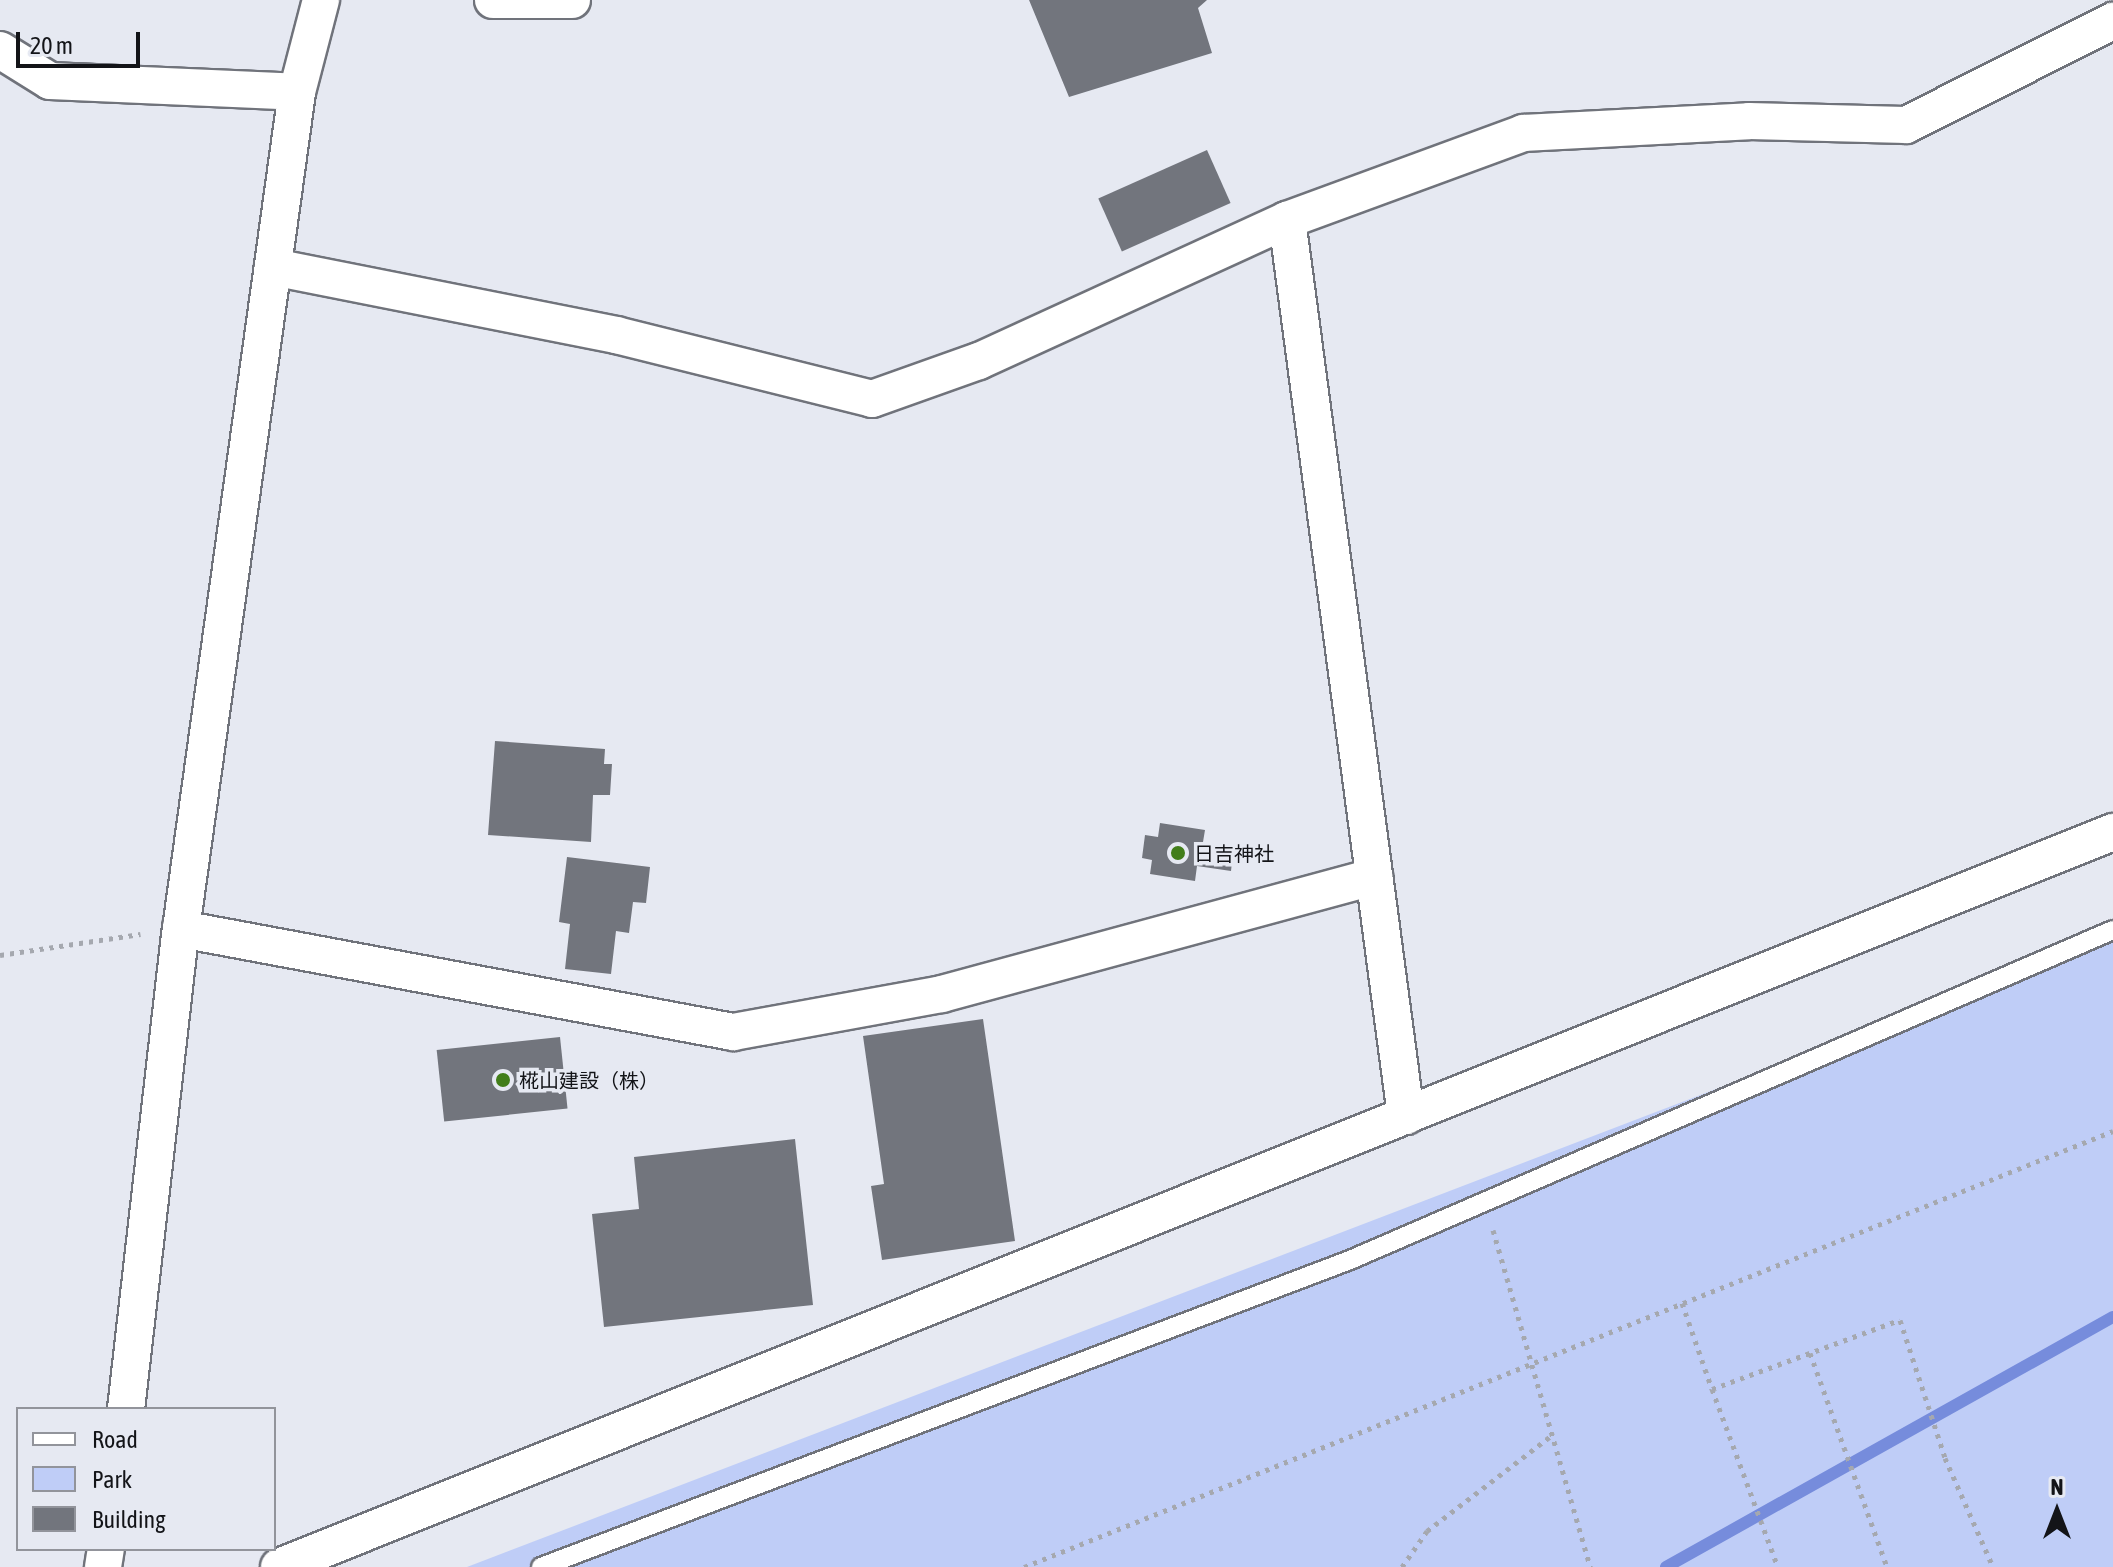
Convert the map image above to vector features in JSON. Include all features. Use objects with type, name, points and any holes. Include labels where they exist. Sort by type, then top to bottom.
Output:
[{"type":"street","points":[[126,1407],[181,929],[297,92],[321,0]]},
{"type":"street","points":[[493,0],[572,0]]},
{"type":"street","points":[[273,267],[616,335],[872,399],[979,361],[1287,220],[1523,133],[1749,121],[1906,125],[2113,21]]},
{"type":"street","points":[[0,50],[50,81],[297,92]]},
{"type":"street","points":[[1287,220],[1406,1116]]},
{"type":"street","points":[[279,1567],[2113,832]]},
{"type":"street","points":[[181,929],[733,1032],[942,994],[1374,877]]},
{"type":"lane","points":[[541,1567],[1350,1260],[2113,930]]},
{"type":"path","points":[[0,955],[181,929]]},
{"type":"path","points":[[1024,1567],[2113,1131]]},
{"type":"path","points":[[1485,1202],[1590,1567]]},
{"type":"path","points":[[1682,1303],[1778,1567]]},
{"type":"path","points":[[1712,1389],[1900,1320],[1945,1458],[1993,1567]]},
{"type":"path","points":[[1810,1353],[1887,1567]]},
{"type":"path","points":[[1402,1567],[1427,1531],[1552,1435]]},
{"type":"green space","points":[[2113,937],[2113,1567],[467,1567]]},
{"type":"building","points":[[1029,0],[1207,0],[1198,8],[1212,53],[1069,97]]},
{"type":"building","points":[[1207,150],[1231,203],[1122,251],[1098,198]]},
{"type":"building","points":[[495,741],[605,749],[604,764],[612,764],[610,795],[593,795],[591,842],[488,835]]},
{"type":"building","points":[[1160,823],[1205,830],[1202,848],[1233,853],[1231,871],[1197,866],[1195,881],[1150,874],[1152,860],[1142,858],[1145,835],[1158,837]]},
{"type":"building","points":[[567,857],[650,867],[646,903],[633,902],[629,933],[616,931],[611,974],[565,969],[570,924],[559,922]]},
{"type":"building","points":[[983,1019],[1015,1241],[882,1260],[871,1186],[884,1184],[863,1036]]},
{"type":"building","name":"椛山建設（株）","points":[[560,1037],[568,1109],[444,1122],[437,1050]]},
{"type":"building","points":[[795,1139],[813,1305],[604,1327],[592,1214],[639,1209],[634,1157]]},
{"type":"waterway","points":[[1666,1567],[2113,1317]]},
{"type":"place","name":"日吉神社","points":[[1178,853]]},
{"type":"place","name":"椛山建設（株）","points":[[503,1080]]}]
